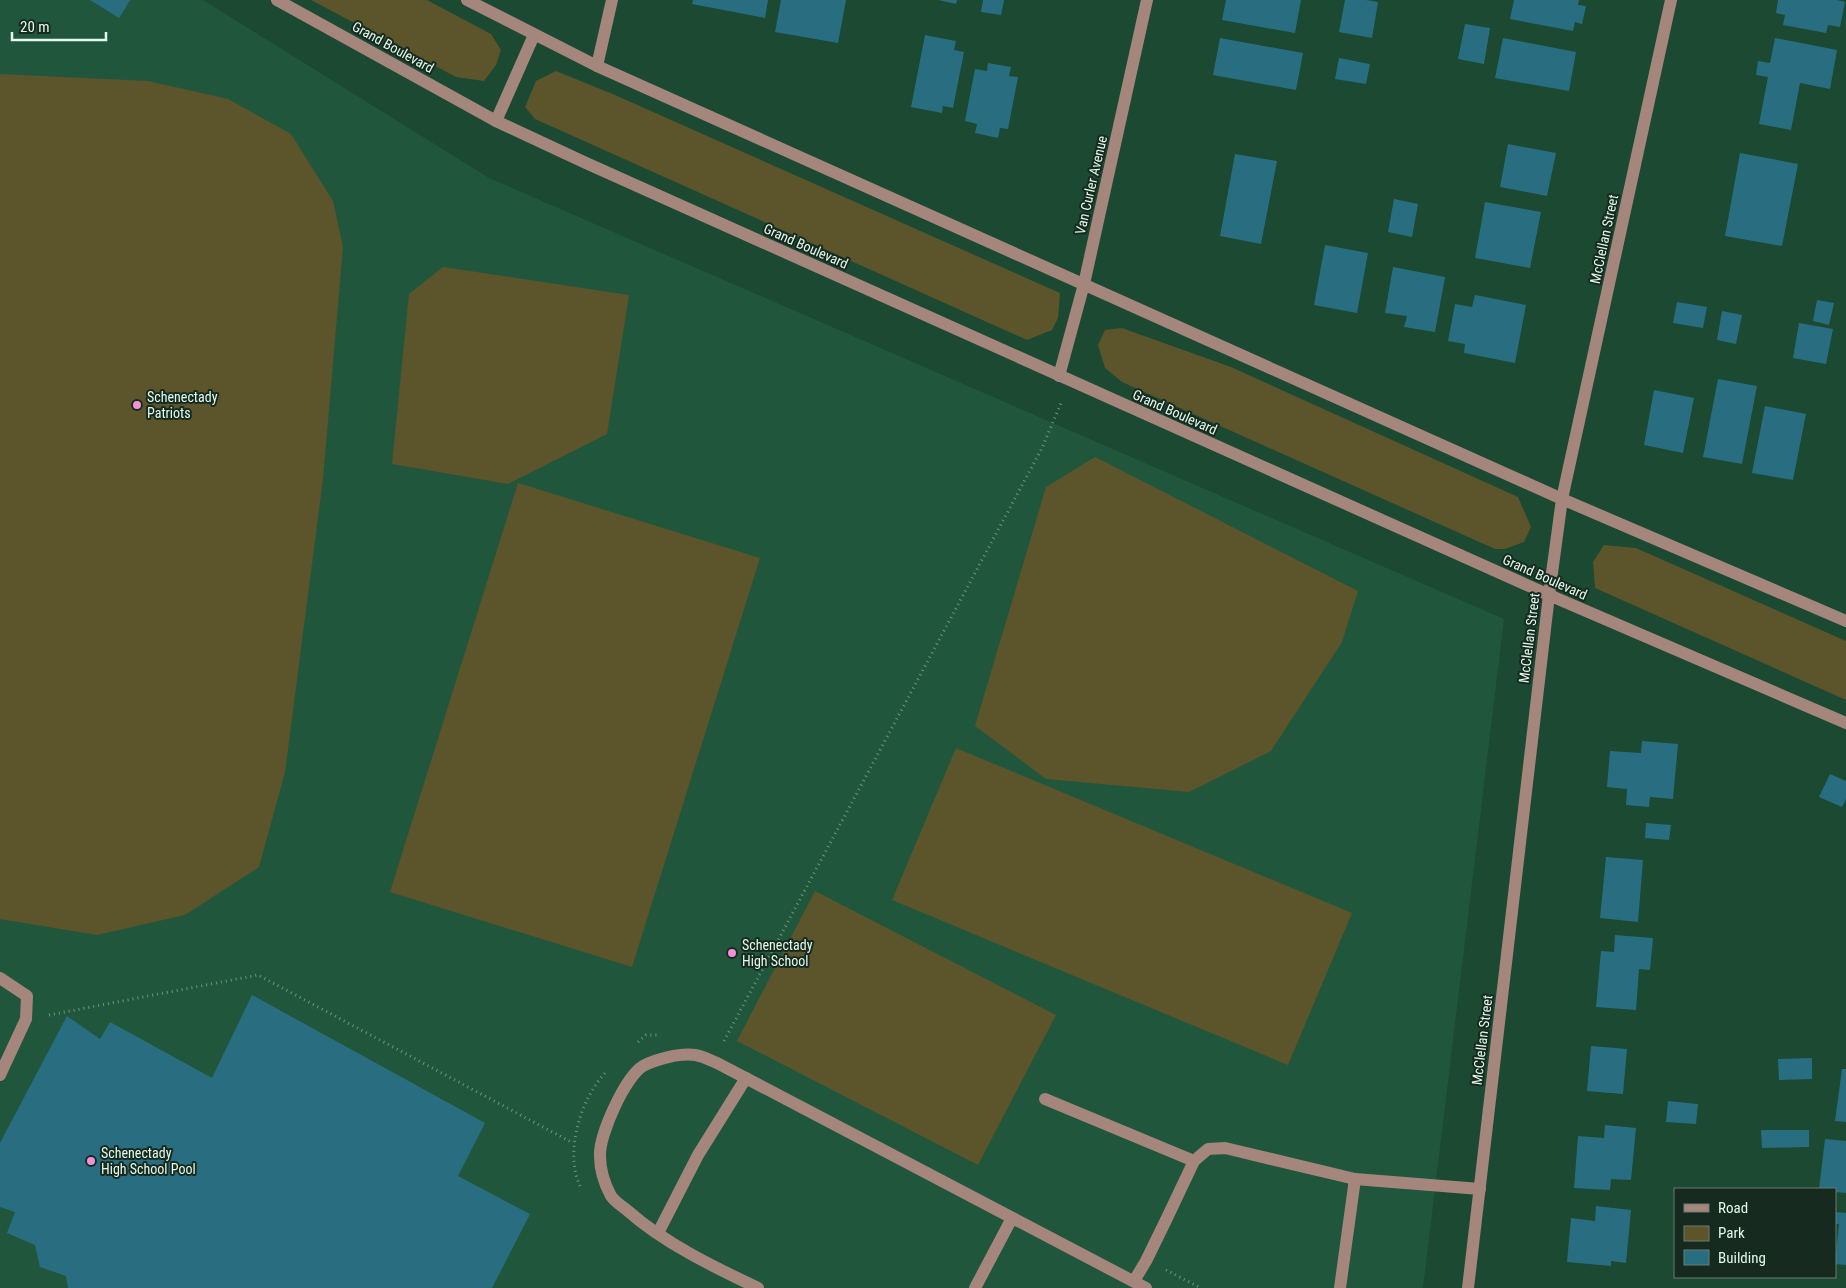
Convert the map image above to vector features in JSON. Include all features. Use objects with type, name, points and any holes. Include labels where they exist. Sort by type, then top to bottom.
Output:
[{"type":"street","name":"Grand Boulevard","points":[[277,0],[496,121],[1549,596],[1846,723]]},
{"type":"street","points":[[467,0],[534,36],[597,66],[1562,499],[1846,621]]},
{"type":"street","points":[[597,66],[612,0]]},
{"type":"street","name":"Van Curler Avenue","points":[[1058,376],[1084,284],[1147,0]]},
{"type":"street","name":"McClellan Street","points":[[1468,1288],[1562,499],[1671,0]]},
{"type":"street","points":[[496,121],[534,36]]},
{"type":"street","points":[[0,978],[27,996],[26,1020],[0,1075]]},
{"type":"street","points":[[758,1288],[710,1265],[639,1221],[612,1198],[602,1179],[600,1155],[602,1137],[625,1087],[642,1067],[664,1058],[694,1055],[720,1064],[1146,1288]]},
{"type":"street","points":[[658,1233],[698,1155],[746,1078]]},
{"type":"street","points":[[1046,1099],[1194,1161]]},
{"type":"street","points":[[1134,1282],[1163,1227],[1194,1161],[1208,1149],[1225,1148],[1354,1179],[1480,1189]]},
{"type":"street","points":[[1340,1288],[1354,1179]]},
{"type":"street","points":[[975,1288],[1012,1218]]},
{"type":"path","points":[[722,1046],[1042,448],[1061,403]]},
{"type":"path","points":[[26,1020],[258,975],[573,1144]]},
{"type":"path","points":[[634,1045],[646,1035],[665,1035]]},
{"type":"path","points":[[580,1187],[577,1179],[573,1144],[582,1113],[599,1079],[611,1067]]},
{"type":"shaded area","name":"Schenectady High School","points":[[0,0],[203,0],[489,178],[1504,619],[1423,1288],[0,1288]]},
{"type":"green space","points":[[311,0],[427,0],[491,34],[501,50],[496,65],[484,81],[456,77]]},
{"type":"green space","points":[[556,71],[615,95],[1060,293],[1058,318],[1052,330],[1027,340],[535,119],[525,107],[536,81]]},
{"type":"green space","points":[[0,74],[148,81],[228,99],[291,134],[333,201],[343,247],[323,479],[285,772],[259,867],[185,915],[97,935],[0,919]]},
{"type":"green space","points":[[443,267],[629,295],[607,434],[508,484],[392,464],[409,294]]},
{"type":"green space","points":[[1122,328],[1231,367],[1518,497],[1531,527],[1524,542],[1505,549],[1495,549],[1122,382],[1105,368],[1098,345],[1105,330]]},
{"type":"green space","points":[[1095,457],[1358,591],[1342,642],[1271,751],[1189,792],[1046,779],[975,726],[1046,487]]},
{"type":"green space","points":[[518,483],[760,558],[632,967],[390,892]]},
{"type":"green space","points":[[1604,545],[1636,548],[1846,641],[1846,700],[1595,588],[1593,562]]},
{"type":"green space","points":[[956,748],[1352,913],[1288,1065],[892,900]]},
{"type":"green space","points":[[815,891],[1056,1015],[978,1165],[737,1041]]},
{"type":"building","points":[[90,0],[130,0],[119,18]]},
{"type":"building","points":[[693,0],[768,0],[765,18],[692,4]]},
{"type":"building","points":[[781,0],[846,0],[838,43],[775,32]]},
{"type":"building","points":[[938,0],[957,0],[956,4]]},
{"type":"building","points":[[983,0],[1004,0],[1001,15],[981,12]]},
{"type":"building","points":[[1226,0],[1301,0],[1295,33],[1222,20]]},
{"type":"building","points":[[1345,0],[1378,2],[1372,38],[1339,32]]},
{"type":"building","points":[[1514,0],[1579,0],[1578,5],[1586,6],[1582,24],[1575,22],[1573,31],[1510,19]]},
{"type":"building","points":[[1778,0],[1837,0],[1845,2],[1840,27],[1828,25],[1826,33],[1783,25],[1785,15],[1776,13]]},
{"type":"building","points":[[1465,24],[1490,28],[1484,64],[1458,59]]},
{"type":"building","points":[[925,35],[956,41],[954,50],[964,52],[953,108],[943,106],[942,113],[911,107]]},
{"type":"building","points":[[1220,38],[1303,53],[1296,90],[1213,75]]},
{"type":"building","points":[[1503,38],[1576,52],[1569,91],[1495,78]]},
{"type":"building","points":[[1775,38],[1837,50],[1830,89],[1800,83],[1791,130],[1759,124],[1768,77],[1756,75],[1758,61],[1770,63]]},
{"type":"building","points":[[1339,58],[1370,64],[1366,84],[1335,79]]},
{"type":"building","points":[[988,63],[1011,67],[1009,76],[1018,77],[1008,129],[1000,128],[998,138],[975,133],[977,124],[965,121],[975,69],[987,71]]},
{"type":"building","points":[[1508,144],[1556,153],[1547,196],[1500,187]]},
{"type":"building","points":[[1740,153],[1798,164],[1782,246],[1725,236]]},
{"type":"building","points":[[1235,154],[1277,161],[1261,244],[1220,236]]},
{"type":"building","points":[[1394,199],[1418,204],[1412,237],[1388,232]]},
{"type":"building","points":[[1485,202],[1541,212],[1530,268],[1475,258]]},
{"type":"building","points":[[1325,245],[1368,253],[1357,313],[1314,305]]},
{"type":"building","points":[[1393,267],[1445,277],[1435,332],[1404,327],[1407,316],[1385,313]]},
{"type":"building","points":[[1475,295],[1526,305],[1515,363],[1464,353],[1465,344],[1448,341],[1455,304],[1472,307]]},
{"type":"building","points":[[1817,300],[1834,303],[1829,325],[1813,321]]},
{"type":"building","points":[[1677,302],[1707,307],[1703,328],[1673,323]]},
{"type":"building","points":[[1722,311],[1742,315],[1736,344],[1717,340]]},
{"type":"building","points":[[1799,323],[1833,329],[1826,364],[1793,358]]},
{"type":"building","points":[[1718,379],[1757,386],[1742,464],[1703,457]]},
{"type":"building","points":[[1654,390],[1694,398],[1683,453],[1644,445]]},
{"type":"building","points":[[1765,406],[1806,414],[1793,480],[1752,473]]},
{"type":"building","points":[[1642,741],[1678,744],[1673,799],[1650,797],[1649,807],[1626,805],[1627,789],[1607,787],[1610,751],[1641,753]]},
{"type":"building","points":[[1830,774],[1846,781],[1846,799],[1842,807],[1819,797]]},
{"type":"building","points":[[1646,823],[1671,825],[1669,840],[1645,838]]},
{"type":"building","points":[[1606,857],[1643,860],[1638,922],[1600,918]]},
{"type":"building","points":[[1615,935],[1653,938],[1650,970],[1639,969],[1636,1010],[1596,1007],[1601,951],[1614,952]]},
{"type":"building","points":[[252,995],[485,1123],[458,1176],[530,1214],[492,1288],[68,1288],[66,1276],[40,1267],[35,1245],[7,1233],[15,1212],[0,1207],[0,1143],[67,1016],[100,1039],[110,1022],[212,1078]]},
{"type":"building","points":[[1591,1046],[1627,1049],[1623,1094],[1587,1091]]},
{"type":"building","points":[[1812,1058],[1812,1079],[1779,1080],[1778,1059]]},
{"type":"building","points":[[1842,1069],[1846,1069],[1846,1122],[1835,1121]]},
{"type":"building","points":[[1668,1101],[1698,1104],[1696,1124],[1666,1122]]},
{"type":"building","points":[[1605,1125],[1636,1128],[1631,1180],[1611,1179],[1610,1190],[1574,1188],[1578,1136],[1604,1138]]},
{"type":"building","points":[[1761,1130],[1809,1130],[1809,1147],[1762,1148]]},
{"type":"building","points":[[1825,1139],[1846,1141],[1846,1193],[1836,1192],[1836,1188],[1819,1188]]},
{"type":"building","points":[[1596,1206],[1631,1210],[1626,1263],[1611,1261],[1611,1266],[1567,1262],[1571,1218],[1595,1221]]},
{"type":"building","points":[[1836,1212],[1846,1213],[1846,1265],[1836,1264],[1839,1224],[1836,1224]]},
{"type":"place","name":"Schenectady Patriots","points":[[137,405]]},
{"type":"place","name":"Schenectady High School","points":[[732,953]]},
{"type":"place","name":"Schenectady High School Pool","points":[[91,1161]]}]
